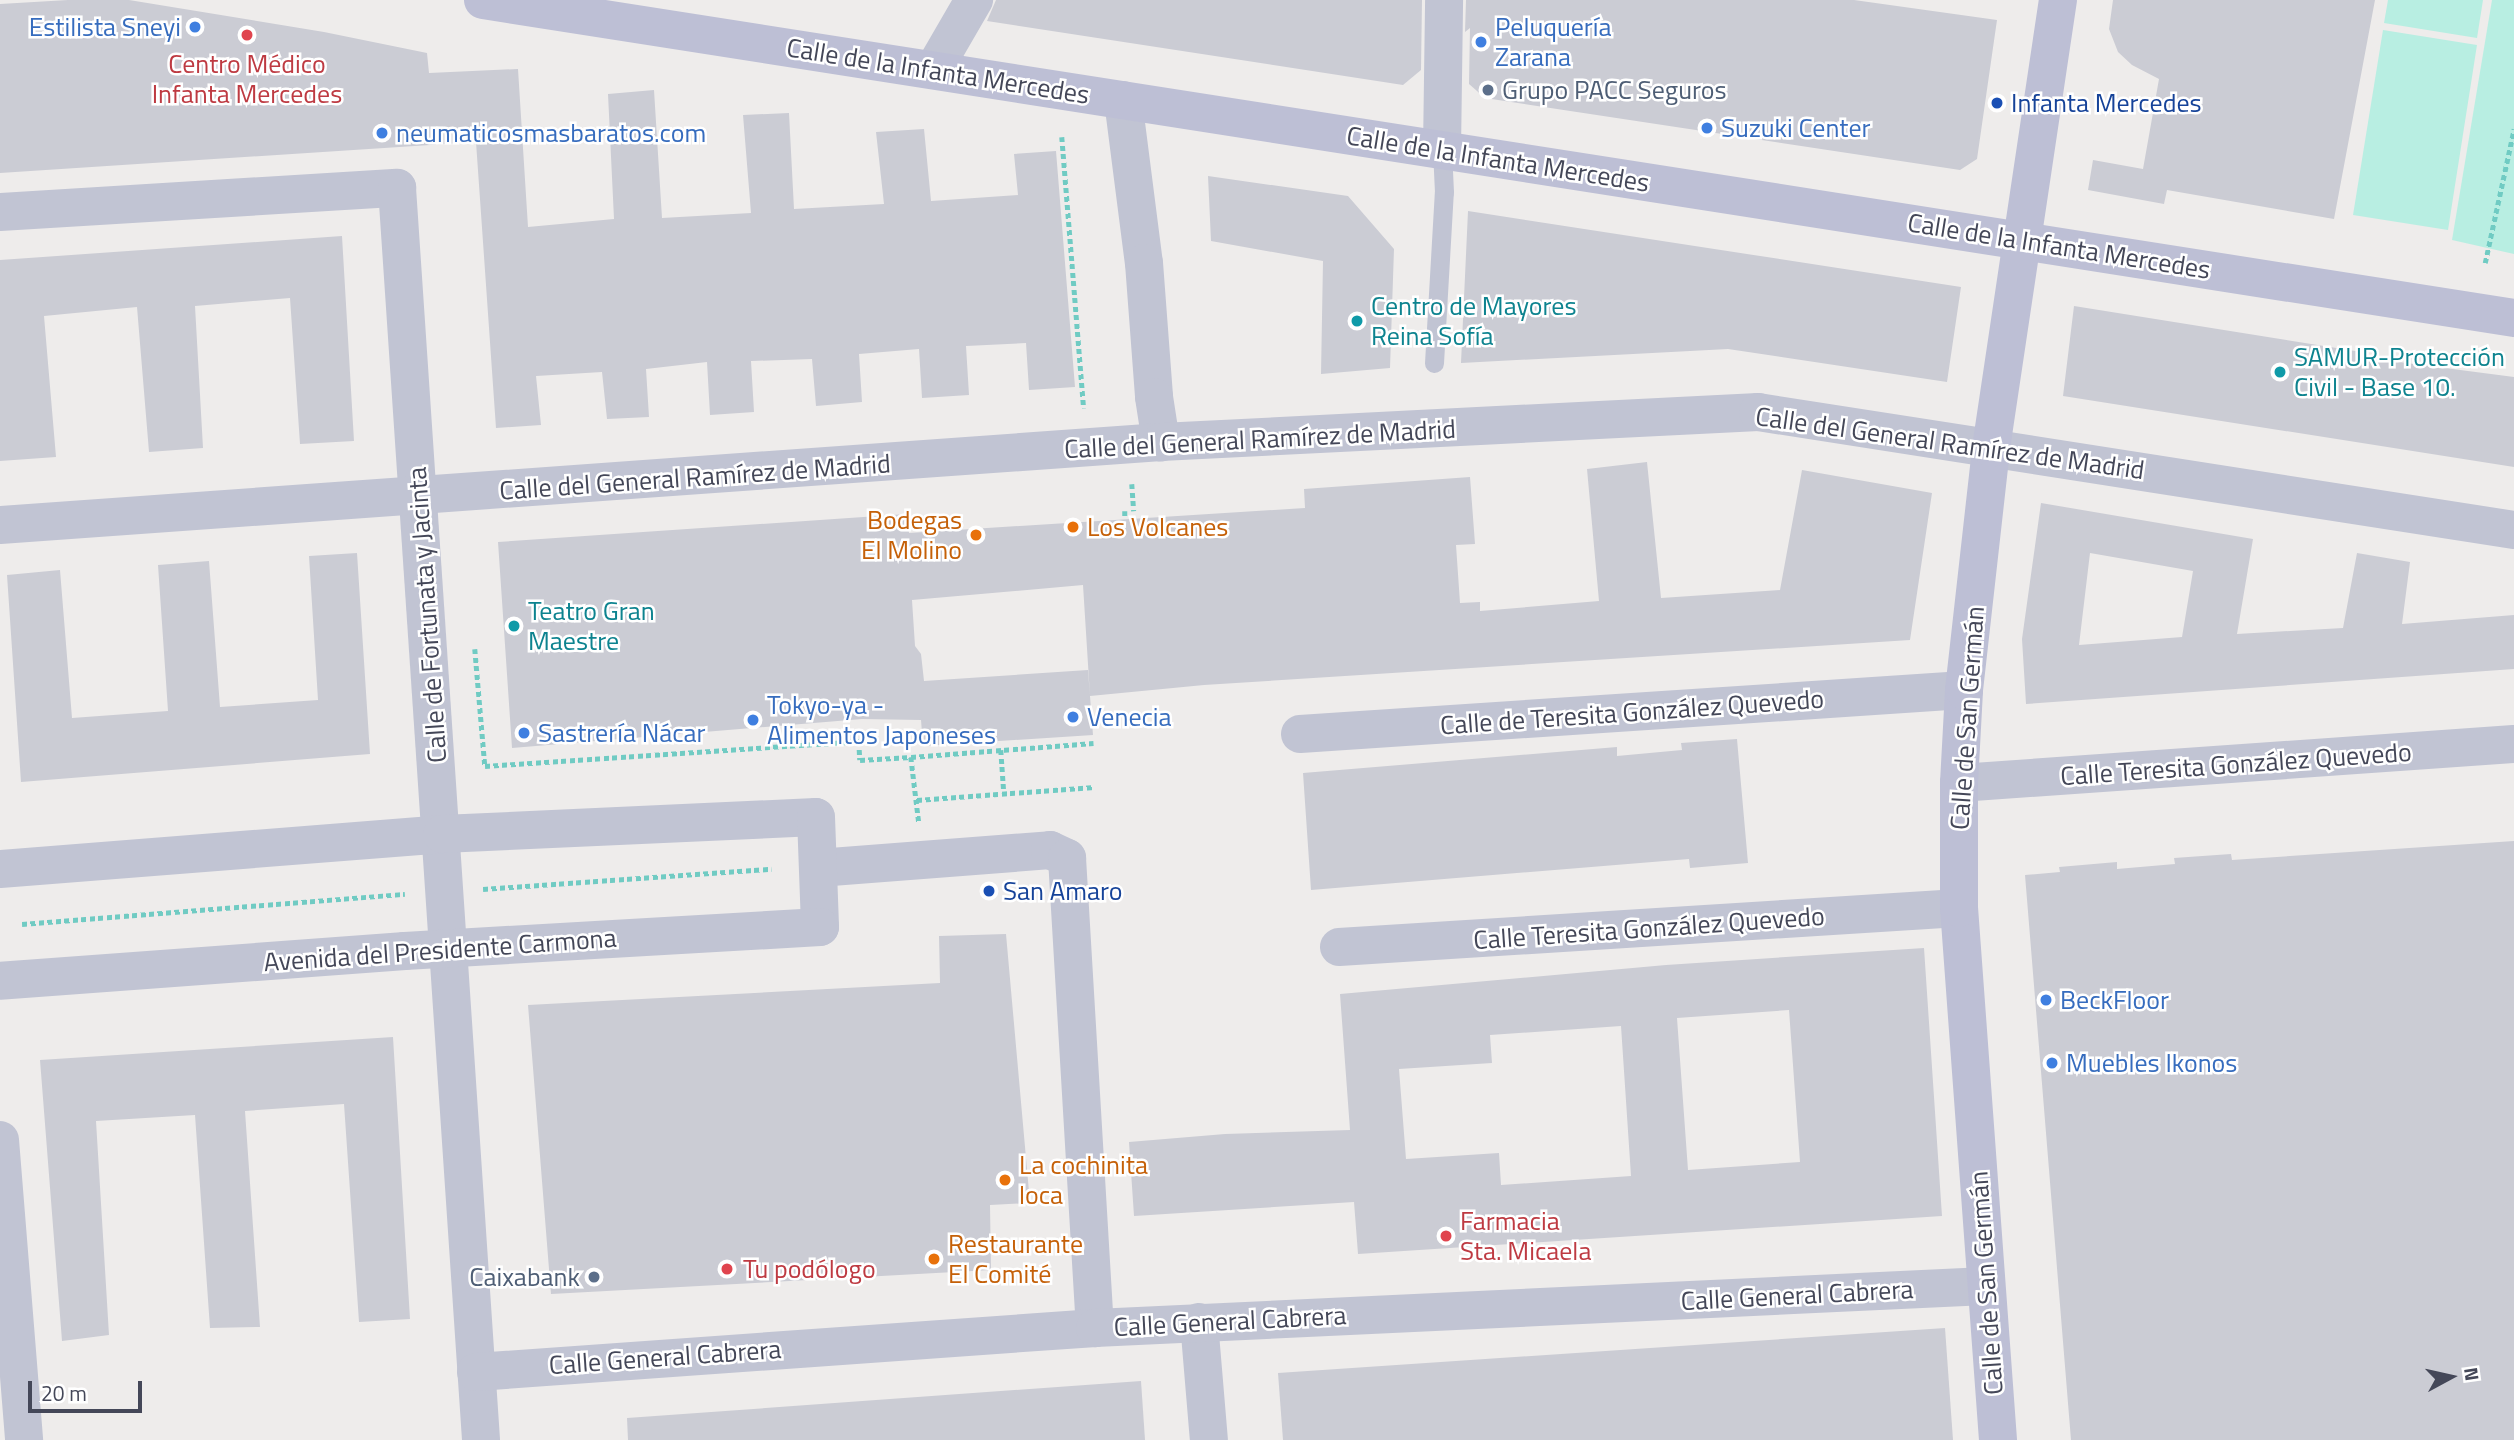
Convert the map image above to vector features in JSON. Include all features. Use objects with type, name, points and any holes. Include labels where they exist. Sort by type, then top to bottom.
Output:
[{"type":"street","name":"Calle de la Infanta Mercedes","points":[[483,0],[555,6],[1123,100],[2514,318]]},
{"type":"street","points":[[934,69],[974,0]]},
{"type":"street","points":[[1442,150],[1444,0]]},
{"type":"street","name":"Calle de San Germán","points":[[1997,1440],[1959,908],[1959,783],[1964,690],[1991,448],[2058,0]]},
{"type":"street","points":[[1123,100],[1144,263],[1154,397],[1161,442]]},
{"type":"street","name":"Calle de Fortunata y Jacinta","points":[[0,212],[397,188],[481,1440]]},
{"type":"street","name":"Calle del General Ramírez de Madrid","points":[[0,525],[1161,442],[1758,412],[2514,530]]},
{"type":"street","name":"Calle de Teresita González Quevedo","points":[[1300,734],[1964,690]]},
{"type":"street","name":"Calle Teresita González Quevedo","points":[[1959,783],[2514,744]]},
{"type":"street","name":"Avenida del Presidente Carmona","points":[[0,869],[442,834],[816,817],[820,927],[448,949],[0,981]]},
{"type":"street","points":[[818,868],[1050,850],[1066,858],[1096,1328]]},
{"type":"street","name":"Calle Teresita González Quevedo","points":[[1339,947],[1959,908]]},
{"type":"street","points":[[0,1139],[24,1440]]},
{"type":"street","name":"Calle General Cabrera","points":[[476,1371],[1199,1322],[1986,1286]]},
{"type":"street","points":[[1199,1322],[1209,1440]]},
{"type":"lane","points":[[1434,363],[1444,192],[1442,150]]},
{"type":"path","points":[[2485,262],[2514,129]]},
{"type":"path","points":[[1062,137],[1085,419]]},
{"type":"path","points":[[1125,511],[1125,518]]},
{"type":"path","points":[[475,649],[485,766],[859,741],[860,760],[1093,743]]},
{"type":"path","points":[[1001,750],[1004,793]]},
{"type":"path","points":[[911,757],[919,828]]},
{"type":"path","points":[[917,800],[1095,787]]},
{"type":"path","points":[[22,924],[771,869]]},
{"type":"green space","points":[[2388,0],[2483,0],[2477,38],[2384,23]]},
{"type":"green space","points":[[2492,0],[2514,0],[2514,254],[2452,240]]},
{"type":"green space","points":[[2383,30],[2477,45],[2448,230],[2353,215]]},
{"type":"building","points":[[129,0],[324,32],[427,53],[429,73],[518,69],[528,227],[614,219],[608,94],[654,90],[662,218],[751,213],[743,115],[789,113],[794,209],[884,204],[876,132],[924,129],[931,201],[1018,195],[1014,154],[1056,151],[1075,387],[1029,390],[1026,343],[966,346],[969,395],[922,398],[919,349],[859,354],[862,402],[816,406],[812,359],[751,361],[754,412],[710,415],[707,362],[646,369],[649,417],[607,419],[602,372],[536,376],[541,425],[496,428],[476,142],[0,173],[0,4]]},
{"type":"building","points":[[996,0],[1422,0],[1421,70],[1403,85],[987,21]]},
{"type":"building","points":[[1466,0],[1854,0],[1997,20],[1977,159],[1960,170],[1485,98],[1469,84],[1470,28],[1465,32]]},
{"type":"building","points":[[2113,0],[2375,0],[2334,219],[2167,190],[2164,204],[2088,190],[2093,160],[2143,169],[2159,79],[2132,65],[2118,52],[2109,29]]},
{"type":"building","name":"Centro de Mayores Reina Sofía","points":[[1208,176],[1348,196],[1394,249],[1390,368],[1321,374],[1323,261],[1211,241]]},
{"type":"building","points":[[1468,211],[1961,287],[1947,382],[1728,349],[1461,363]]},
{"type":"building","points":[[342,236],[354,441],[300,444],[290,298],[195,306],[203,448],[149,452],[137,307],[44,316],[56,457],[0,461],[0,260]]},
{"type":"building","points":[[2074,306],[2368,353],[2368,358],[2514,377],[2514,467],[2063,396]]},
{"type":"building","points":[[1647,462],[1661,598],[1780,590],[1802,470],[1932,493],[1910,640],[1204,685],[1090,696],[1093,735],[923,746],[921,720],[862,719],[512,748],[498,542],[907,514],[909,533],[1305,508],[1304,489],[1470,477],[1475,544],[1456,545],[1460,603],[1480,602],[1480,611],[1599,601],[1587,469]],"holes":[[[1083,585],[1090,696],[1088,670],[924,681],[921,654],[915,646],[912,600]]]},
{"type":"building","points":[[2041,503],[2253,539],[2237,634],[2343,628],[2357,553],[2410,562],[2402,624],[2514,615],[2514,669],[2026,704],[2022,639]],"holes":[[[2090,553],[2193,571],[2182,637],[2079,645]]]},
{"type":"building","points":[[357,553],[370,754],[21,782],[7,575],[60,570],[72,718],[168,711],[158,565],[209,561],[220,707],[318,700],[309,556]]},
{"type":"building","points":[[1737,739],[1748,863],[1690,868],[1689,859],[1311,890],[1303,773],[1617,747],[1617,756],[1682,750],[1681,743]]},
{"type":"building","points":[[2514,841],[2514,1440],[2071,1440],[2025,875],[2060,872],[2059,867],[2117,862],[2117,869],[2175,864],[2174,858],[2231,854],[2232,860]]},
{"type":"building","points":[[1006,934],[1030,1203],[990,1205],[991,1270],[551,1294],[528,1005],[940,983],[939,936]]},
{"type":"building","points":[[1924,948],[1942,1216],[1358,1254],[1354,1202],[1134,1216],[1129,1142],[1225,1134],[1350,1130],[1340,994],[1666,965]],"holes":[[[1789,1010],[1800,1162],[1688,1170],[1677,1018]],[[1621,1026],[1631,1176],[1501,1185],[1499,1153],[1406,1159],[1399,1069],[1492,1063],[1490,1035]]]},
{"type":"building","points":[[393,1037],[410,1319],[359,1322],[344,1104],[245,1111],[260,1327],[210,1328],[195,1115],[96,1121],[109,1335],[62,1341],[40,1060]]},
{"type":"building","points":[[1945,1328],[1953,1440],[1283,1440],[1278,1373]]},
{"type":"building","points":[[1141,1381],[1145,1440],[628,1440],[627,1418]]},
{"type":"place","name":"Estilista Sneyi","points":[[195,27]]},
{"type":"place","name":"Centro Médico Infanta Mercedes","points":[[247,35]]},
{"type":"place","name":"Peluquería Zarana","points":[[1481,42]]},
{"type":"place","name":"Grupo PACC Seguros","points":[[1488,90]]},
{"type":"place","name":"Infanta Mercedes","points":[[1997,103]]},
{"type":"place","name":"Suzuki Center","points":[[1707,128]]},
{"type":"place","name":"neumaticosmasbaratos.com","points":[[382,133]]},
{"type":"place","name":"Centro de Mayores Reina Sofía","points":[[1357,321]]},
{"type":"place","name":"SAMUR-Protección Civil - Base 10.","points":[[2280,372]]},
{"type":"place","name":"Los Volcanes","points":[[1073,527]]},
{"type":"place","name":"Bodegas El Molino","points":[[976,535]]},
{"type":"place","name":"Teatro Gran Maestre","points":[[514,626]]},
{"type":"place","name":"Venecia","points":[[1073,717]]},
{"type":"place","name":"Tokyo-ya - Alimentos Japoneses","points":[[753,720]]},
{"type":"place","name":"Sastrería Nácar","points":[[524,733]]},
{"type":"place","name":"San Amaro","points":[[989,891]]},
{"type":"place","name":"BeckFloor","points":[[2046,1000]]},
{"type":"place","name":"Muebles Ikonos","points":[[2052,1063]]},
{"type":"place","name":"La cochinita loca","points":[[1005,1180]]},
{"type":"place","name":"Farmacia Sta. Micaela","points":[[1446,1236]]},
{"type":"place","name":"Restaurante El Comité","points":[[934,1259]]},
{"type":"place","name":"Tu podólogo","points":[[727,1269]]},
{"type":"place","name":"Caixabank","points":[[594,1277]]}]
